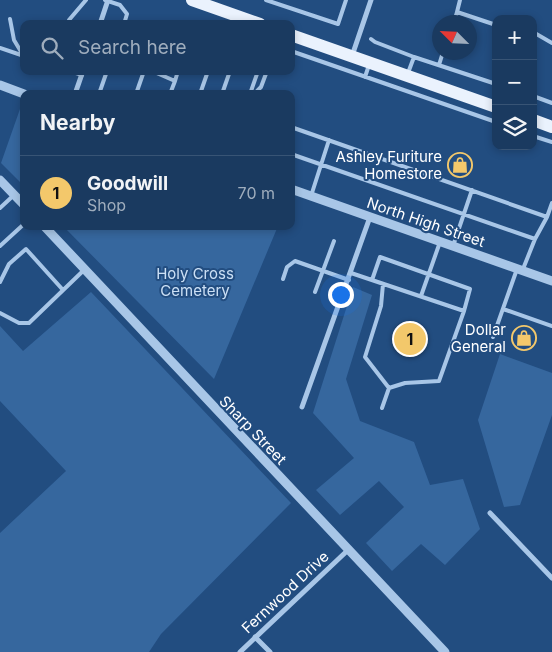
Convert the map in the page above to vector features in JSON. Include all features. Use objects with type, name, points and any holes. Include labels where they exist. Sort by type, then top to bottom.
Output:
[{"type":"main road","points":[[200,1],[243,20]]},
{"type":"main road","points":[[295,36],[492,106]]},
{"type":"main road","points":[[537,121],[552,127]]},
{"type":"street","points":[[101,20],[107,0]]},
{"type":"street","points":[[352,56],[371,0]]},
{"type":"street","points":[[76,90],[81,75]]},
{"type":"street","points":[[0,85],[20,92]]},
{"type":"street","points":[[0,180],[20,201]]},
{"type":"street","name":"North High Street","points":[[295,190],[552,281]]},
{"type":"street","points":[[302,407],[370,217]]},
{"type":"street","name":"Sharp Street","points":[[48,230],[444,652]]},
{"type":"street","points":[[490,512],[552,578]]},
{"type":"street","name":"Fernwood Drive","points":[[240,652],[348,550]]},
{"type":"street","points":[[256,637],[270,652]]},
{"type":"lane","points":[[70,20],[86,0]]},
{"type":"lane","points":[[107,0],[120,5],[127,14],[125,20]]},
{"type":"lane","points":[[266,0],[338,24],[346,0]]},
{"type":"lane","points":[[456,15],[460,0]]},
{"type":"lane","points":[[457,12],[492,24]]},
{"type":"lane","points":[[10,19],[14,40],[20,51]]},
{"type":"lane","points":[[537,34],[552,43]]},
{"type":"lane","points":[[372,39],[375,42],[414,57],[492,83]]},
{"type":"lane","points":[[0,48],[20,55]]},
{"type":"lane","points":[[295,52],[492,121]]},
{"type":"lane","points":[[407,76],[414,57]]},
{"type":"lane","points":[[438,65],[440,60]]},
{"type":"lane","points":[[364,77],[370,63]]},
{"type":"lane","points":[[100,90],[106,75]]},
{"type":"lane","points":[[137,90],[143,75]]},
{"type":"lane","points":[[161,75],[175,81]]},
{"type":"lane","points":[[172,90],[177,75]]},
{"type":"lane","points":[[201,90],[207,75]]},
{"type":"lane","points":[[223,90],[229,75]]},
{"type":"lane","points":[[253,90],[257,75]]},
{"type":"lane","points":[[257,90],[261,87],[266,75]]},
{"type":"lane","points":[[537,97],[552,103]]},
{"type":"lane","points":[[295,128],[547,217]]},
{"type":"lane","points":[[537,137],[552,142]]},
{"type":"lane","points":[[311,196],[329,140]]},
{"type":"lane","points":[[295,155],[534,240]]},
{"type":"lane","points":[[453,246],[472,190]]},
{"type":"lane","points":[[0,208],[14,195]]},
{"type":"lane","points":[[493,337],[520,270],[547,217],[552,203]]},
{"type":"lane","points":[[0,246],[20,228]]},
{"type":"lane","points":[[315,292],[334,241]]},
{"type":"lane","points":[[421,296],[440,242]]},
{"type":"lane","points":[[0,282],[9,264],[26,249],[64,290]]},
{"type":"lane","points":[[372,280],[380,257],[470,289],[439,381],[405,383],[388,388]]},
{"type":"lane","points":[[283,279],[287,267],[295,261],[349,280]]},
{"type":"lane","points":[[0,313],[19,323],[29,323],[84,270]]},
{"type":"lane","points":[[351,273],[464,311]]},
{"type":"lane","points":[[383,284],[381,306],[365,357],[388,388]]},
{"type":"lane","points":[[503,309],[552,326]]},
{"type":"lane","points":[[382,408],[388,388]]},
{"type":"green space","points":[[20,109],[20,182],[1,163]]},
{"type":"green space","name":"Holy Cross Cemetery","points":[[67,230],[276,230],[214,379]]},
{"type":"green space","points":[[353,287],[372,295],[346,379],[360,421],[414,442],[430,485],[463,479],[480,529],[445,565],[421,544],[392,571],[366,543],[404,507],[379,481],[340,515],[316,490],[354,458],[313,413]]},
{"type":"green space","points":[[91,292],[291,503],[161,634],[149,652],[0,652],[0,533],[66,471],[0,401],[0,326],[23,351]]},
{"type":"green space","points":[[500,354],[552,373],[552,415],[520,505],[504,507],[478,420]]},
{"type":"place","name":"Ashley Furiture Homestore","points":[[460,165]]},
{"type":"place","name":"Dollar General","points":[[524,338]]},
{"type":"place","name":"Goodwill","points":[[410,339]]}]
